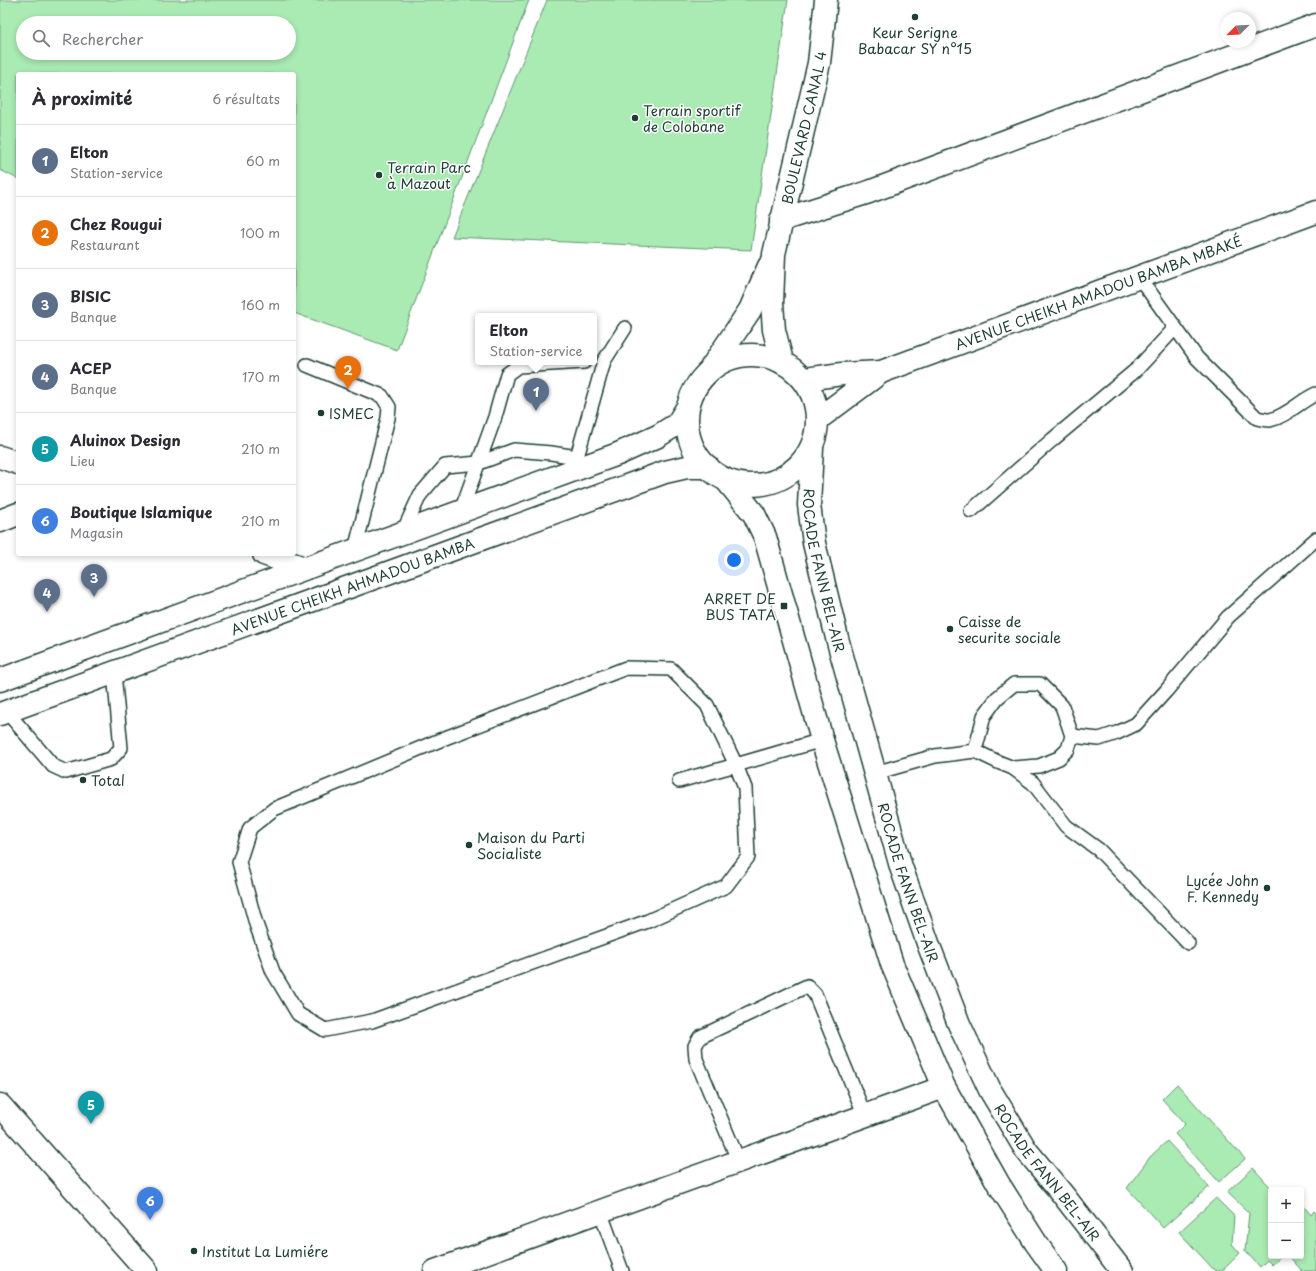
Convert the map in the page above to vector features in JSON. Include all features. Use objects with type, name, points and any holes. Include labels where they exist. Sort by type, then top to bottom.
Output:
[{"type":"street","name":"BOULEVARD CANAL 4","points":[[774,254],[819,63],[826,0]]},
{"type":"street","points":[[781,220],[869,192],[1316,25]]},
{"type":"street","name":"AVENUE CHEIKH AMADOU BAMBA MBAKÉ","points":[[818,419],[881,372],[1316,212]]},
{"type":"street","points":[[774,254],[772,303],[774,330],[782,361]]},
{"type":"street","points":[[0,680],[461,511],[579,462],[618,454],[658,436],[677,424],[687,408],[695,386],[710,369],[750,310],[774,254]]},
{"type":"street","points":[[687,408],[687,425],[691,442],[699,458],[718,476],[727,481],[746,486],[766,484],[785,477],[801,465],[812,448],[818,419],[815,398],[805,379],[782,361],[764,354],[744,354],[726,359],[710,369]]},
{"type":"street","name":"AVENUE CHEIKH AMADOU BAMBA MBAKÉ","points":[[805,379],[842,374],[881,372]]},
{"type":"street","name":"ROCADE FANN BEL-AIR","points":[[812,448],[809,505],[814,543],[837,638],[901,867],[929,946],[959,1024],[990,1090],[1026,1150],[1122,1271]]},
{"type":"street","points":[[0,457],[16,462]]},
{"type":"street","name":"AVENUE CHEIKH AHMADOU BAMBA","points":[[4,713],[665,472],[687,467],[708,467]]},
{"type":"street","points":[[727,481],[754,514],[765,537],[822,740],[892,964],[944,1087],[998,1183],[1036,1243],[1056,1271]]},
{"type":"street","points":[[0,521],[16,515]]},
{"type":"street","points":[[270,556],[304,568]]},
{"type":"street","points":[[435,1271],[944,1087]]},
{"type":"street","points":[[0,1105],[147,1271]]},
{"type":"lane","points":[[1139,277],[1197,358],[1257,418],[1269,420],[1280,416],[1316,394]]},
{"type":"lane","points":[[403,532],[420,495],[445,466],[479,463],[514,450],[551,453],[579,462],[599,361],[625,328]]},
{"type":"lane","points":[[971,511],[1052,440],[1136,370],[1175,328]]},
{"type":"lane","points":[[461,511],[495,416],[507,374],[518,366],[534,365]]},
{"type":"lane","points":[[307,366],[382,396],[389,407],[388,418],[355,550]]},
{"type":"lane","points":[[1072,736],[1099,739],[1117,733],[1136,724],[1166,691],[1228,617],[1316,539]]},
{"type":"lane","points":[[626,668],[671,669],[707,705],[736,765],[745,788],[748,857],[726,886],[648,921],[372,1021],[325,1030],[298,1014],[273,972],[256,924],[239,862],[250,828],[274,810],[445,738],[626,668]]},
{"type":"lane","points":[[4,713],[53,766],[66,772],[111,759],[120,748],[114,672]]},
{"type":"lane","points":[[974,751],[984,716],[997,698],[1014,684],[1040,684],[1062,706],[1072,736],[1068,749],[1060,758],[1039,766],[1013,768]]},
{"type":"lane","points":[[679,781],[822,740]]},
{"type":"lane","points":[[875,773],[935,756],[974,751],[1013,768],[1033,783],[1066,826],[1099,850],[1188,943]]},
{"type":"lane","points":[[739,1162],[696,1059],[695,1046],[700,1037],[807,986],[815,994],[865,1116]]},
{"type":"lane","points":[[600,1211],[622,1271]]},
{"type":"green space","name":"Terrain Parc à Mazout","points":[[0,0],[529,0],[397,350],[296,314],[296,72],[16,72],[16,178],[0,170]]},
{"type":"green space","name":"Terrain sportif de Colobane","points":[[547,0],[788,0],[751,250],[452,237]]},
{"type":"green space","points":[[1177,1084],[1245,1159],[1219,1182],[1175,1134],[1185,1124],[1162,1099]]},
{"type":"green space","points":[[1167,1141],[1209,1187],[1163,1228],[1127,1188],[1150,1157]]},
{"type":"green space","points":[[1253,1168],[1270,1187],[1268,1187],[1268,1259],[1279,1259],[1272,1265],[1267,1260],[1260,1267],[1245,1251],[1249,1213],[1227,1192]]},
{"type":"green space","points":[[1216,1198],[1234,1216],[1232,1244],[1240,1253],[1222,1271],[1215,1271],[1179,1232]]},
{"type":"green space","points":[[1304,1207],[1311,1215],[1314,1211],[1316,1213],[1316,1271],[1302,1271],[1292,1259],[1304,1259]]},
{"type":"place","name":"Keur Serigne Babacar SY n°15","points":[[915,17]]},
{"type":"place","name":"Terrain sportif de Colobane","points":[[635,118]]},
{"type":"place","name":"Terrain Parc à Mazout","points":[[379,175]]},
{"type":"place","name":"Chez Rougui","points":[[348,389]]},
{"type":"place","name":"Elton","points":[[536,411]]},
{"type":"place","name":"ISMEC","points":[[321,413]]},
{"type":"place","name":"BISIC","points":[[94,597]]},
{"type":"place","name":"ARRET DE BUS TATA","points":[[784,606]]},
{"type":"place","name":"ACEP","points":[[47,612]]},
{"type":"place","name":"Caisse de securite sociale","points":[[950,629]]},
{"type":"place","name":"Total","points":[[83,780]]},
{"type":"place","name":"Maison du Parti Socialiste","points":[[469,845]]},
{"type":"place","name":"Lycée John F. Kennedy","points":[[1267,888]]},
{"type":"place","name":"Aluinox Design","points":[[91,1124]]},
{"type":"place","name":"Boutique Islamique","points":[[150,1220]]},
{"type":"place","name":"Institut La Lumiére","points":[[194,1251]]}]
